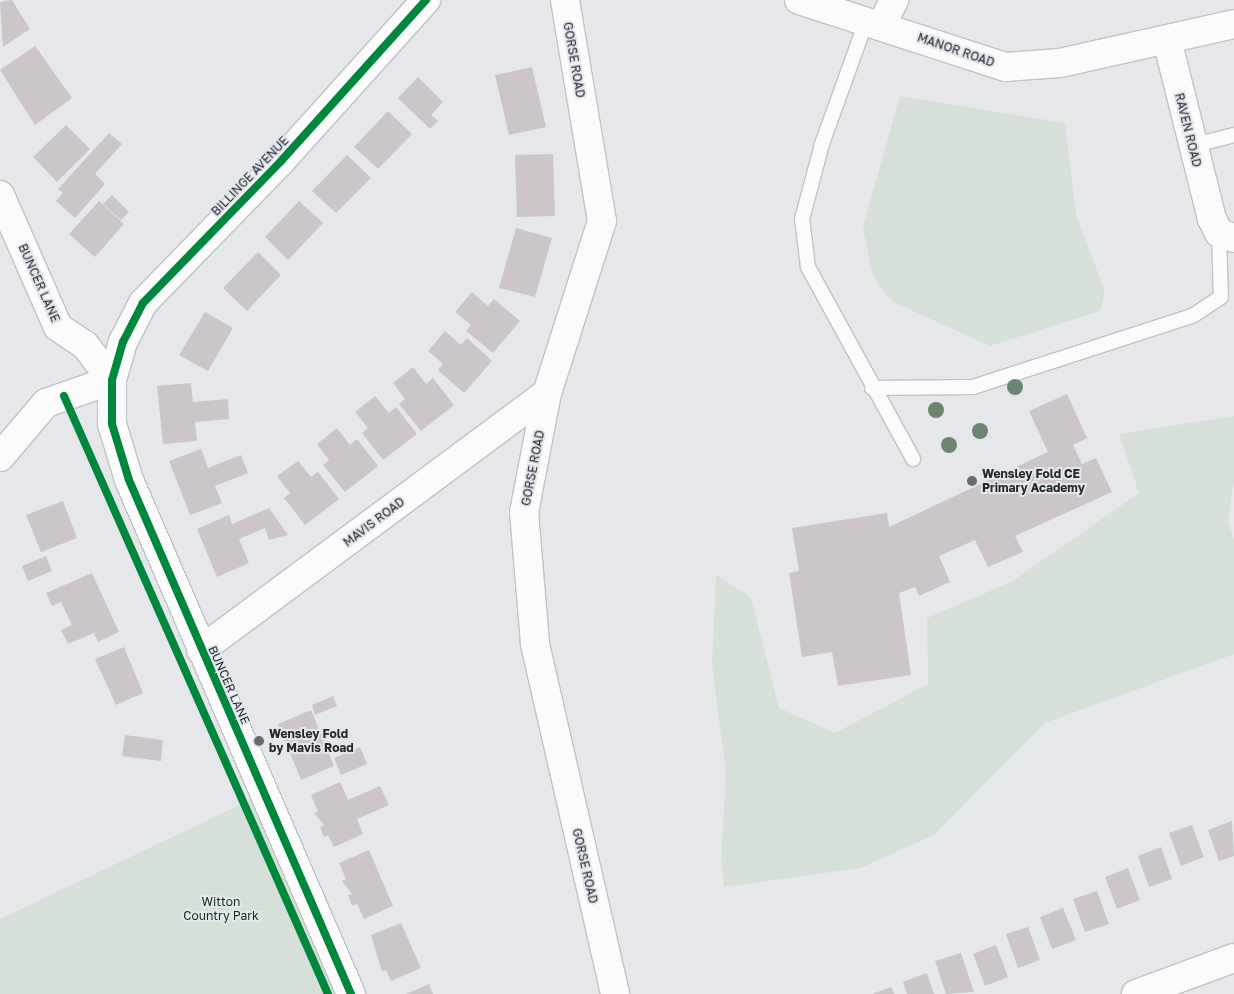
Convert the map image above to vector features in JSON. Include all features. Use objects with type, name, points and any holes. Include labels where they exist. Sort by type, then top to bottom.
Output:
[{"type":"street","name":"BILLINGE AVENUE","points":[[112,380],[123,342],[143,303],[281,161],[426,0]]},
{"type":"street","name":"MANOR ROAD","points":[[800,0],[881,14],[1004,67],[1060,63],[1234,24]]},
{"type":"street","name":"GORSE ROAD","points":[[562,2],[602,222],[547,393],[524,512],[535,644],[614,994]]},
{"type":"street","name":"RAVEN ROAD","points":[[1168,40],[1191,146],[1222,230]]},
{"type":"street","name":"BUNCER LANE","points":[[0,194],[58,327],[85,345],[112,380],[112,424],[129,480],[351,994]]},
{"type":"street","points":[[0,457],[46,404],[112,380]]},
{"type":"street","name":"MAVIS ROAD","points":[[201,650],[547,393]]},
{"type":"street","points":[[1136,994],[1234,958]]},
{"type":"lane","points":[[881,14],[822,144],[802,219],[808,267],[872,388],[913,459]]},
{"type":"lane","points":[[1191,146],[1234,135]]},
{"type":"lane","points":[[872,388],[973,387],[1194,315],[1220,298],[1222,230]]},
{"type":"green space","points":[[900,96],[1065,123],[1076,214],[1105,292],[1100,311],[990,346],[891,301],[873,276],[863,227]]},
{"type":"green space","points":[[1234,416],[1234,480],[1228,522],[1234,540],[1234,654],[1045,723],[934,835],[860,868],[724,887],[721,859],[726,774],[712,665],[716,574],[751,598],[779,708],[835,733],[928,684],[927,618],[1011,582],[1139,493],[1119,434]]},
{"type":"green space","name":"Witton Country Park","points":[[265,793],[351,994],[0,994],[0,919]]},
{"type":"building","points":[[12,0],[30,29],[3,47],[0,2]]},
{"type":"building","points":[[35,46],[72,98],[35,125],[0,70]]},
{"type":"building","points":[[532,67],[546,127],[509,135],[495,75]]},
{"type":"building","points":[[418,77],[443,102],[431,115],[438,121],[430,129],[398,98]]},
{"type":"building","points":[[388,111],[412,134],[378,169],[354,147]]},
{"type":"building","points":[[66,125],[90,149],[57,182],[33,157]]},
{"type":"building","points":[[109,133],[122,144],[95,174],[105,184],[75,218],[56,201],[63,193],[58,189]]},
{"type":"building","points":[[553,154],[555,216],[517,217],[515,155]]},
{"type":"building","points":[[347,155],[371,178],[336,213],[312,191]]},
{"type":"building","points":[[112,195],[129,212],[121,220],[103,204]]},
{"type":"building","points":[[99,201],[124,224],[95,257],[69,234]]},
{"type":"building","points":[[299,201],[323,223],[288,260],[265,237]]},
{"type":"building","points":[[516,228],[552,238],[535,297],[499,288]]},
{"type":"building","points":[[258,252],[281,275],[247,311],[223,288]]},
{"type":"building","points":[[472,292],[488,306],[494,299],[520,321],[493,353],[466,331],[471,325],[455,312]]},
{"type":"building","points":[[205,312],[233,328],[208,371],[179,355]]},
{"type":"building","points":[[445,331],[461,345],[467,338],[492,361],[464,393],[438,370],[443,364],[428,351]]},
{"type":"building","points":[[413,367],[426,384],[433,378],[454,405],[421,431],[399,404],[405,399],[393,383]]},
{"type":"building","points":[[191,383],[193,402],[228,399],[229,419],[195,422],[197,441],[163,444],[157,386]]},
{"type":"building","points":[[1067,394],[1087,438],[1073,445],[1082,464],[1096,458],[1112,492],[1015,536],[1023,552],[988,567],[975,540],[939,556],[950,582],[919,596],[915,587],[899,593],[911,675],[838,686],[832,652],[802,657],[789,573],[799,571],[792,528],[887,513],[889,527],[1048,452],[1029,411]]},
{"type":"building","points":[[375,396],[389,413],[396,407],[417,434],[383,460],[362,433],[368,428],[355,412]]},
{"type":"building","points":[[337,428],[350,445],[357,439],[378,466],[345,492],[323,465],[329,460],[317,444]]},
{"type":"building","points":[[201,449],[208,468],[241,455],[248,473],[215,486],[222,503],[190,515],[169,461]]},
{"type":"building","points":[[298,461],[311,477],[318,472],[339,499],[305,525],[284,498],[290,493],[277,476]]},
{"type":"building","points":[[63,501],[77,538],[41,552],[26,515]]},
{"type":"building","points":[[269,508],[288,535],[269,540],[265,528],[239,539],[249,563],[217,577],[197,529],[229,515],[232,524]]},
{"type":"building","points":[[46,556],[52,571],[28,581],[22,566]]},
{"type":"building","points":[[92,573],[119,632],[98,642],[94,633],[68,644],[61,630],[72,625],[61,602],[52,606],[46,593]]},
{"type":"building","points":[[124,647],[143,693],[116,705],[95,659]]},
{"type":"building","points":[[333,696],[337,706],[315,715],[312,705]]},
{"type":"building","points":[[311,710],[334,766],[301,780],[278,724]]},
{"type":"building","points":[[125,735],[163,740],[161,761],[122,756]]},
{"type":"building","points":[[360,747],[367,764],[341,775],[334,758]]},
{"type":"building","points":[[340,782],[348,800],[380,786],[389,805],[357,819],[363,834],[334,847],[328,835],[324,837],[320,827],[324,825],[314,813],[318,811],[311,795]]},
{"type":"building","points":[[1232,821],[1234,856],[1219,861],[1208,830]]},
{"type":"building","points":[[1192,825],[1204,857],[1181,866],[1169,833]]},
{"type":"building","points":[[1161,847],[1172,879],[1149,887],[1138,856]]},
{"type":"building","points":[[369,850],[393,906],[364,919],[357,904],[352,906],[348,895],[352,894],[342,881],[346,879],[339,863]]},
{"type":"building","points":[[1128,868],[1140,900],[1117,909],[1105,877]]},
{"type":"building","points":[[1097,891],[1109,924],[1085,932],[1073,899]]},
{"type":"building","points":[[1063,908],[1076,940],[1052,949],[1040,917]]},
{"type":"building","points":[[401,923],[421,968],[391,981],[386,970],[382,972],[371,935]]},
{"type":"building","points":[[1028,927],[1040,960],[1018,968],[1006,934]]},
{"type":"building","points":[[996,945],[1008,977],[985,986],[973,954]]},
{"type":"building","points":[[961,953],[974,992],[946,994],[935,961]]},
{"type":"building","points":[[927,973],[934,994],[907,994],[903,982]]},
{"type":"building","points":[[429,984],[433,994],[406,994]]},
{"type":"building","points":[[891,987],[894,994],[872,994]]},
{"type":"cycle path","points":[[351,994],[129,480],[112,424],[112,380],[123,342],[143,303],[281,161],[426,0]]},
{"type":"cycle path","points":[[64,396],[328,994]]},
{"type":"place","name":"Wensley Fold CE Primary Academy","points":[[972,481]]},
{"type":"place","name":"Wensley Fold by Mavis Road","points":[[259,741]]}]
